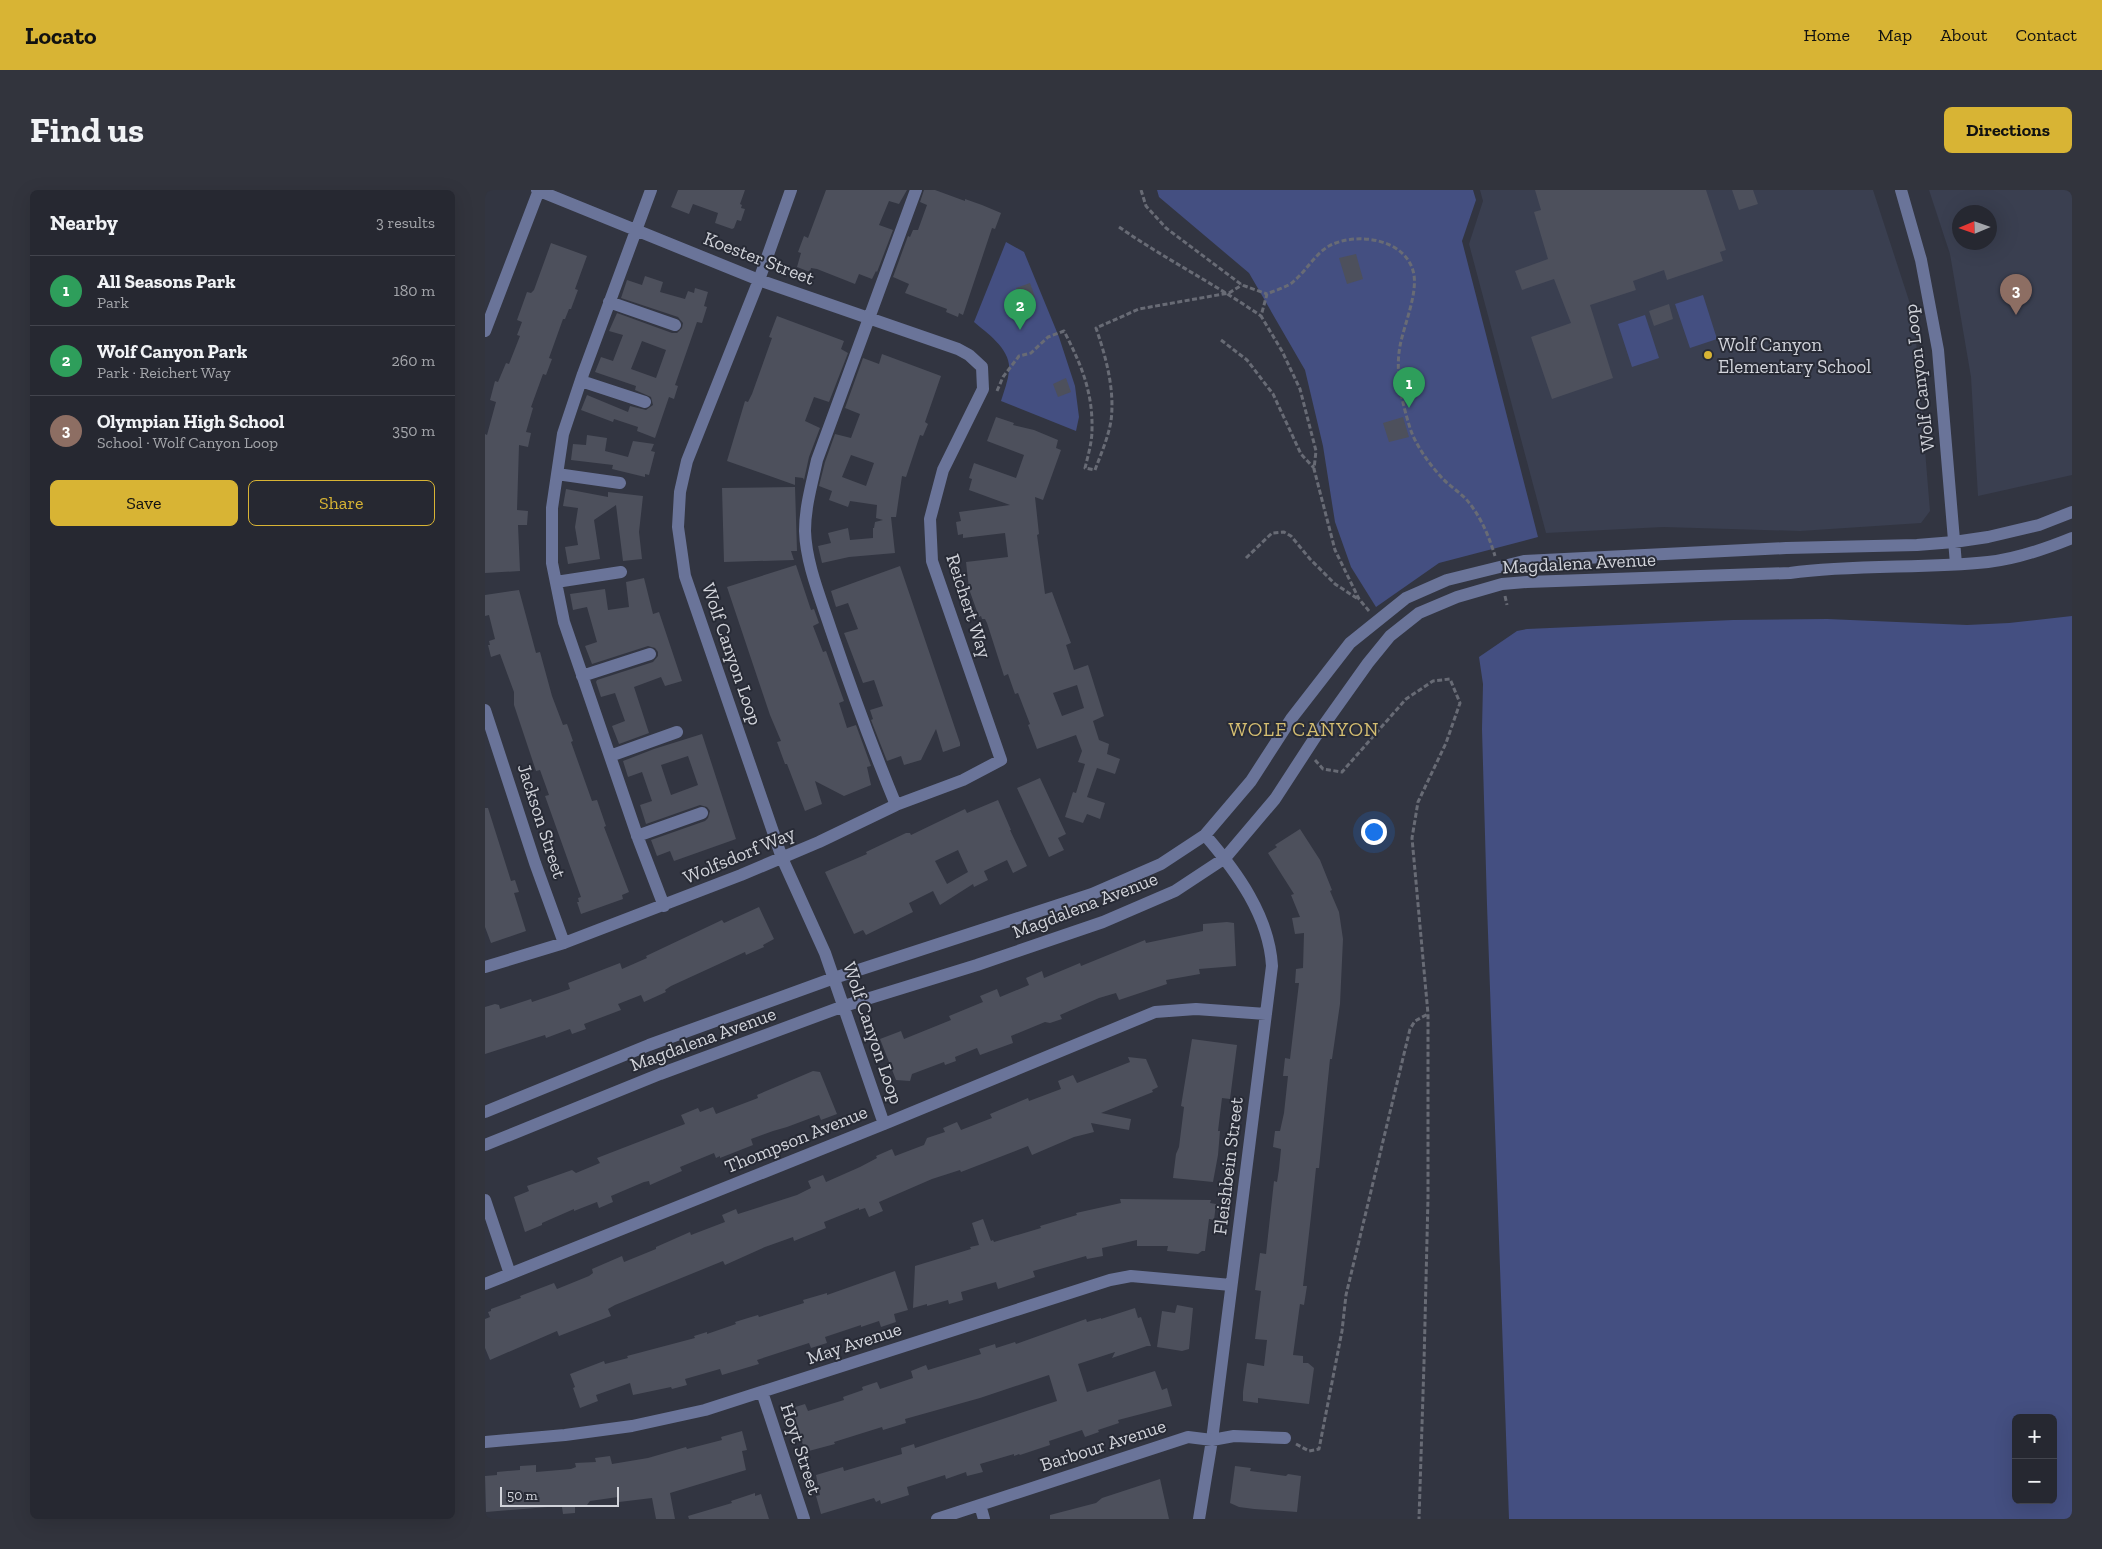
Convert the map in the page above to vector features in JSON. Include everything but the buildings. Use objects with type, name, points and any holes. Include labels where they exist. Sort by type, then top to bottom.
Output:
[{"type":"street","points":[[485,331],[538,190]]},
{"type":"street","name":"Koester Street","points":[[538,190],[759,280],[869,317],[958,349],[969,355]]},
{"type":"street","points":[[651,190],[609,302],[563,434],[552,508],[553,563],[564,622],[637,836],[664,906]]},
{"type":"street","name":"Wolf Canyon Loop","points":[[791,190],[759,280],[687,461],[680,492],[678,527],[685,576],[782,858],[835,978],[884,1124]]},
{"type":"street","points":[[896,805],[871,746],[820,598],[809,558],[805,532],[807,504],[817,460],[916,190]]},
{"type":"street","name":"Wolf Canyon Loop","points":[[1901,190],[1921,260],[1938,350],[1956,564]]},
{"type":"street","points":[[609,302],[675,325]]},
{"type":"street","name":"Reichert Way","points":[[969,355],[982,367],[983,389],[943,470],[931,518],[932,560],[1001,760]]},
{"type":"street","points":[[581,381],[645,402]]},
{"type":"street","points":[[557,474],[620,483]]},
{"type":"street","name":"Magdalena Avenue","points":[[485,1112],[649,1046],[835,978],[1092,894],[1161,864],[1205,835],[1251,781],[1291,718],[1350,643],[1406,598],[1447,580],[1524,561],[1954,542],[1989,537],[2039,525],[2072,512]]},
{"type":"street","name":"Magdalena Avenue","points":[[485,1145],[656,1075],[844,1006],[977,965],[1103,922],[1175,891],[1225,858],[1275,799],[1306,751],[1368,663],[1390,636],[1419,614],[1457,597],[1502,584],[1790,573],[1829,568],[1989,562],[2021,556],[2072,538]]},
{"type":"street","points":[[556,582],[621,572]]},
{"type":"street","points":[[583,676],[649,654]]},
{"type":"street","name":"Jackson Street","points":[[485,710],[535,863],[564,943]]},
{"type":"street","points":[[610,756],[677,732]]},
{"type":"street","name":"Wolfsdorf Way","points":[[485,967],[564,943],[664,906],[782,858],[896,805],[963,780],[1001,760]]},
{"type":"street","points":[[637,836],[702,814]]},
{"type":"street","name":"Fleishbein Street","points":[[1199,1519],[1212,1440],[1272,966],[1271,946],[1257,908],[1225,858],[1205,835]]},
{"type":"street","name":"Thompson Avenue","points":[[485,1284],[884,1124],[1155,1012],[1196,1008],[1266,1014]]},
{"type":"street","points":[[485,1200],[511,1274]]},
{"type":"street","name":"May Avenue","points":[[485,1442],[565,1435],[631,1426],[705,1410],[1110,1280],[1131,1276],[1231,1284]]},
{"type":"street","name":"Hoyt Street","points":[[762,1392],[804,1519]]},
{"type":"street","name":"Barbour Avenue","points":[[937,1519],[1189,1437],[1212,1440],[1234,1436],[1285,1438]]},
{"type":"street","points":[[980,1505],[984,1519]]},
{"type":"path","points":[[1141,190],[1146,206],[1166,228],[1242,285],[1267,294],[1294,282],[1312,260],[1329,246],[1351,239],[1367,238],[1382,242],[1396,248],[1403,255],[1410,264],[1415,284],[1399,348],[1399,385],[1411,430],[1443,479],[1466,500],[1483,524],[1491,542],[1498,568]]},
{"type":"path","points":[[1119,227],[1142,243],[1229,294],[1261,316],[1282,351],[1300,389],[1316,451],[1314,469],[1335,550],[1359,599],[1377,620]]},
{"type":"path","points":[[997,392],[1003,377],[1019,356],[1031,352],[1048,336],[1064,331],[1081,364],[1089,391],[1093,431],[1085,468],[1095,470],[1105,445],[1111,420],[1106,358],[1096,328],[1139,309],[1229,294],[1242,285]]},
{"type":"path","points":[[1261,316],[1267,294]]},
{"type":"path","points":[[1221,340],[1247,360],[1273,394],[1301,454],[1314,469]]},
{"type":"path","points":[[1246,558],[1272,533],[1284,532],[1291,536],[1310,559],[1335,584],[1359,599]]},
{"type":"path","points":[[1502,584],[1507,605]]},
{"type":"path","points":[[1306,751],[1323,769],[1342,772],[1406,699],[1433,681],[1450,679],[1459,703],[1446,742],[1418,802],[1412,838],[1428,1014],[1425,1363],[1419,1519]]},
{"type":"path","points":[[1285,1438],[1309,1450],[1319,1449],[1342,1330],[1346,1295],[1410,1029],[1415,1021],[1428,1014]]},
{"type":"shaded area","points":[[1157,190],[1473,190],[1476,200],[1462,241],[1538,537],[1439,563],[1376,607],[1351,567],[1335,522],[1323,446],[1305,370],[1249,273],[1159,197]]},
{"type":"shaded area","name":"Wolf Canyon Elementary School","points":[[1480,190],[1873,190],[1914,316],[1930,511],[1921,523],[1800,531],[1663,527],[1546,533],[1469,244],[1483,201]]},
{"type":"shaded area","points":[[1929,190],[2072,190],[2072,475],[1978,496],[1971,377],[1950,254]]},
{"type":"shaded area","points":[[1006,242],[1024,252],[1059,337],[1075,386],[1079,417],[1076,431],[1001,401],[1009,371],[1007,356],[992,337],[974,322]]},
{"type":"shaded area","points":[[1703,295],[1717,339],[1690,348],[1675,304]]},
{"type":"shaded area","points":[[1645,315],[1659,358],[1632,367],[1618,324]]},
{"type":"shaded area","points":[[2072,616],[2072,1519],[1509,1519],[1487,905],[1482,729],[1483,684],[1479,657],[1517,631],[1527,629],[1733,620],[1827,619],[1967,625],[2009,623]]},
{"type":"place","name":"Olympian High School","points":[[2016,315]]},
{"type":"place","name":"Wolf Canyon Park","points":[[1020,330]]},
{"type":"place","name":"Wolf Canyon Elementary School","points":[[1708,355]]},
{"type":"place","name":"All Seasons Park","points":[[1409,408]]},
{"type":"district","name":"WOLF CANYON","points":[[1304,729]]}]
